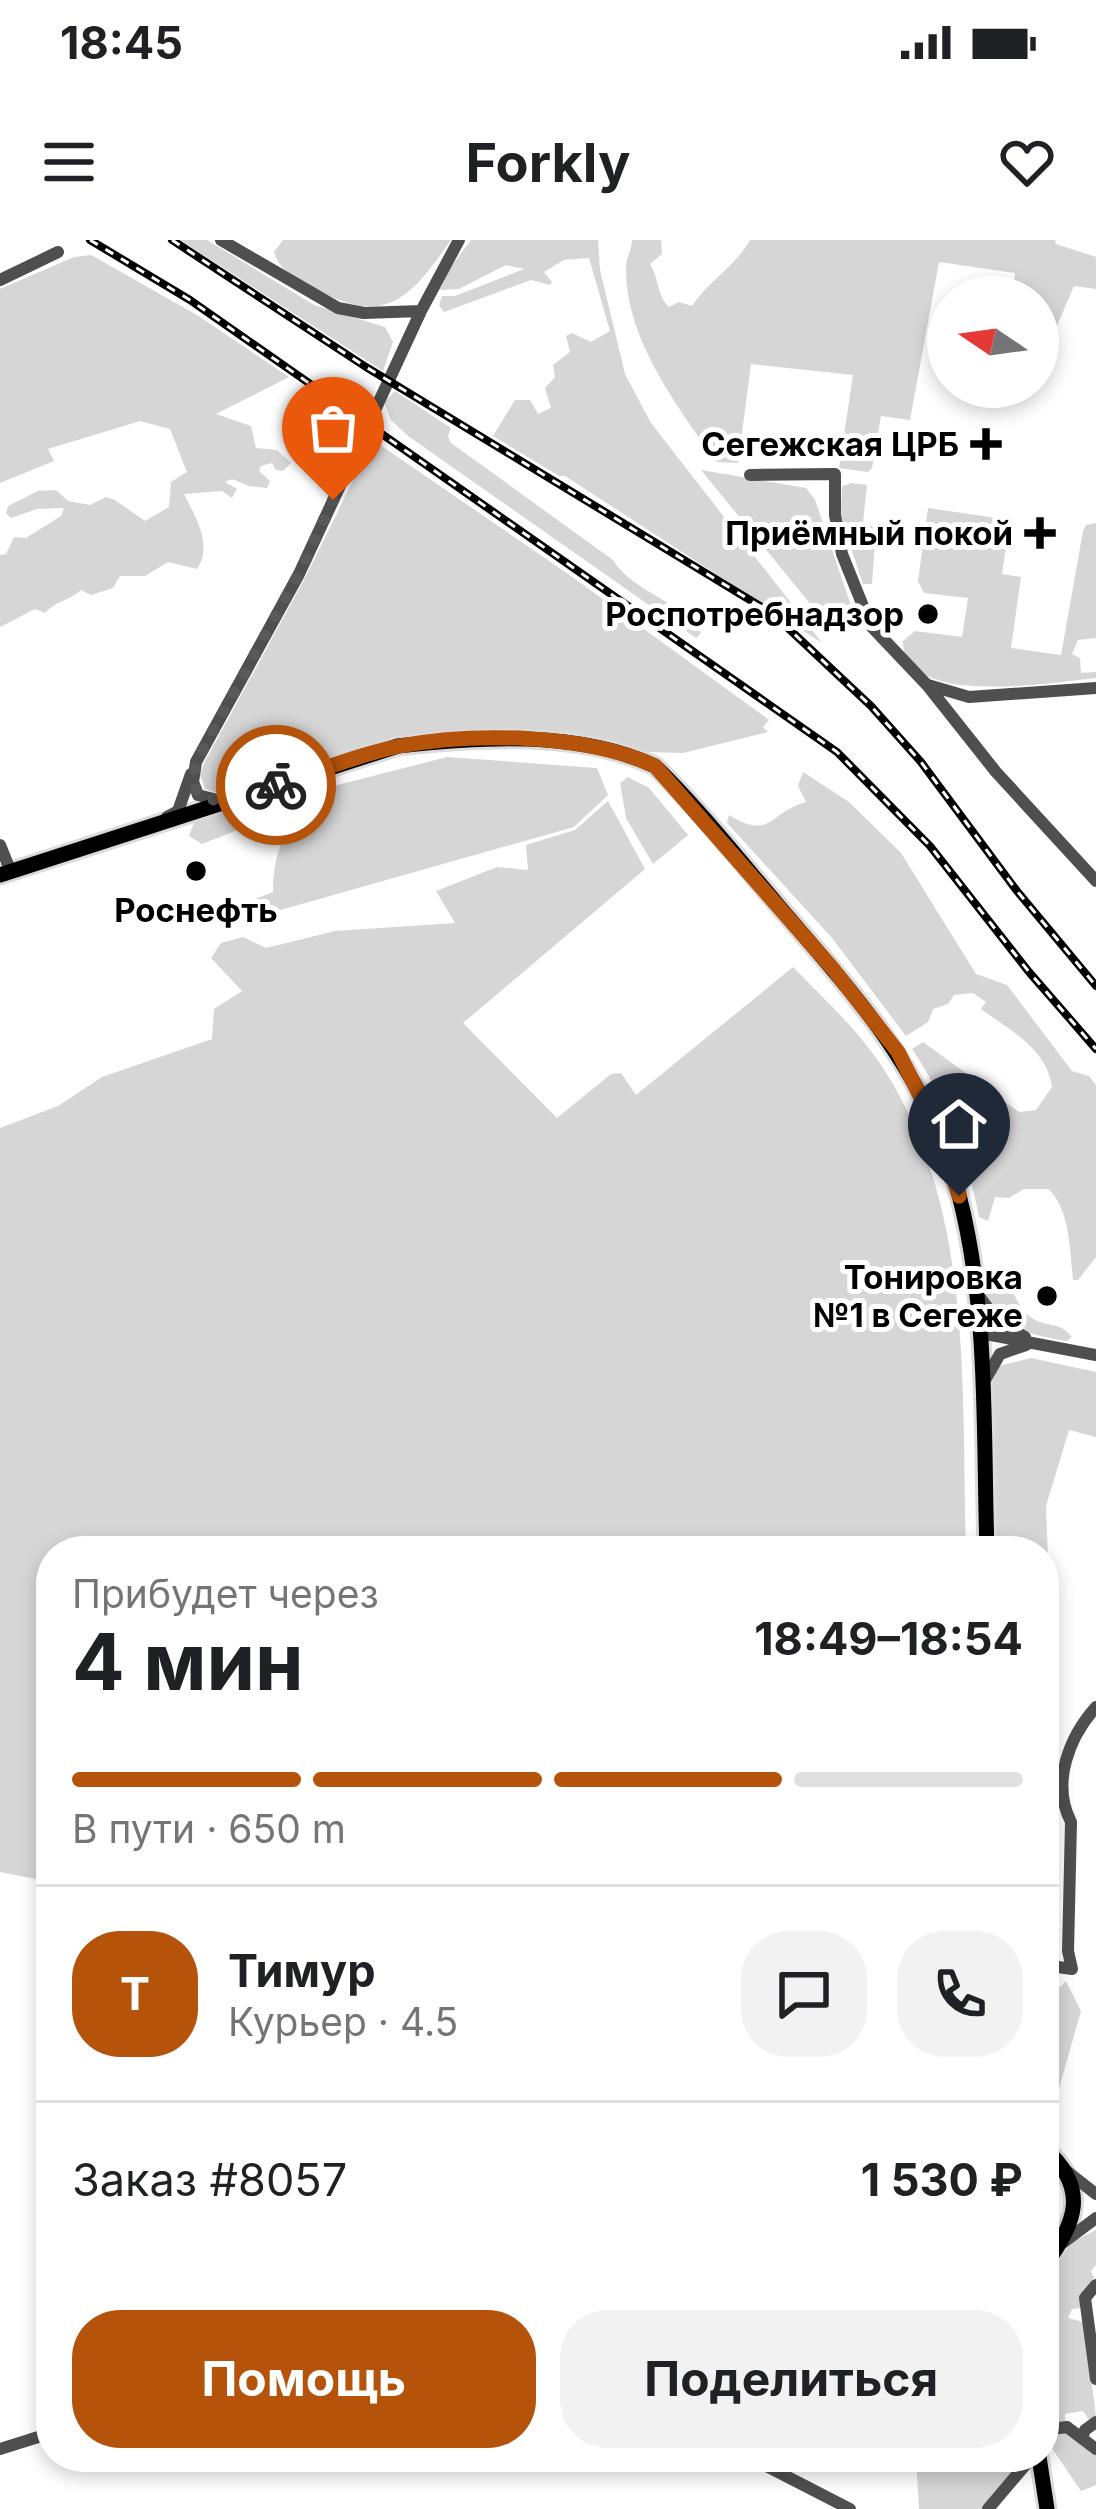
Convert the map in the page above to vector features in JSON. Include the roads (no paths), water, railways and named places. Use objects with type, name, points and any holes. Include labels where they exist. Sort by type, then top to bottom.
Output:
[{"type":"main road","points":[[5,873],[398,746],[466,738],[560,742],[628,754],[655,766],[833,969],[898,1052],[939,1133],[959,1196],[977,1292],[986,1536]]},
{"type":"main road","points":[[1059,2164],[1074,2207],[1069,2231],[1059,2244]]},
{"type":"main road","points":[[1038,2472],[1047,2509]]},
{"type":"street","points":[[221,240],[338,308],[364,314],[421,310]]},
{"type":"street","points":[[145,828],[178,811],[196,762],[299,574],[421,310],[459,240]]},
{"type":"street","points":[[0,280],[58,252]]},
{"type":"street","points":[[750,475],[836,474],[835,515],[842,554],[878,636],[927,685],[1096,881]]},
{"type":"street","points":[[927,685],[969,697],[1096,688]]},
{"type":"street","points":[[958,725],[969,697]]},
{"type":"street","points":[[196,762],[193,782],[198,795],[228,801]]},
{"type":"street","points":[[0,844],[5,873]]},
{"type":"street","points":[[977,1292],[999,1323],[1043,1343]]},
{"type":"street","points":[[980,1334],[1096,1354]]},
{"type":"street","points":[[982,1405],[986,1375],[1000,1354],[1043,1343]]},
{"type":"street","points":[[1059,1967],[1072,1969],[1068,1951],[1071,1822],[1063,1807],[1064,1788],[1074,1731],[1096,1707]]},
{"type":"street","points":[[1063,2168],[1096,2194]]},
{"type":"street","points":[[1059,2247],[1096,2218]]},
{"type":"street","points":[[1096,2285],[1085,2298],[1096,2379]]},
{"type":"street","points":[[1082,2438],[1096,2422]]},
{"type":"street","points":[[1059,2428],[1067,2428],[1096,2449]]},
{"type":"street","points":[[0,2449],[36,2438]]},
{"type":"street","points":[[778,2472],[850,2509]]},
{"type":"street","points":[[988,2509],[1021,2472]]},
{"type":"railway","points":[[90,240],[190,300],[837,752],[930,846],[1096,1049]]},
{"type":"railway","points":[[172,240],[366,367],[773,614],[871,706],[921,762],[1017,891],[1096,986]]},
{"type":"place","name":"Сегежская ЦРБ","points":[[986,444]]},
{"type":"place","name":"Приёмный покой","points":[[1040,533]]},
{"type":"place","name":"Роспотребнадзор","points":[[928,614]]},
{"type":"place","name":"Роснефть","points":[[196,871]]},
{"type":"place","name":"Тонировка №1 в Сегеже","points":[[1047,1296]]}]
